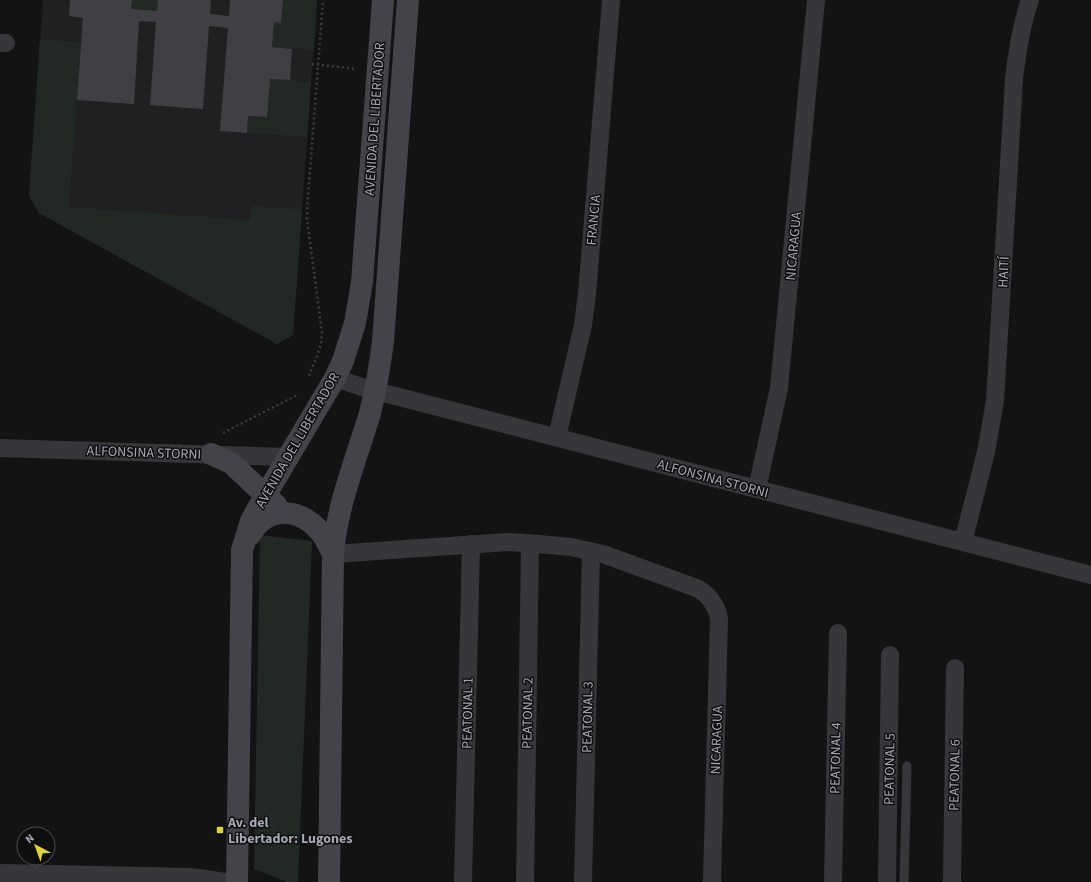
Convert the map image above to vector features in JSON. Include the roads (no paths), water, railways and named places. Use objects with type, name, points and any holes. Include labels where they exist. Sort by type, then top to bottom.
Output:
[{"type":"main road","name":"AVENIDA DEL LIBERTADOR","points":[[237,882],[242,550],[251,521],[335,378],[350,343],[362,282],[383,0]]},
{"type":"main road","name":"AVENIDA DEL LIBERTADOR","points":[[329,882],[332,554],[340,509],[376,390],[383,341],[408,0]]},
{"type":"main road","points":[[211,454],[231,463],[265,496],[277,505],[311,522],[324,537],[332,554]]},
{"type":"main road","points":[[242,550],[252,531],[264,519],[273,514],[291,513]]},
{"type":"street","name":"FRANCIA","points":[[557,437],[582,325],[587,294],[611,0]]},
{"type":"street","name":"NICARAGUA","points":[[757,489],[774,416],[780,380],[816,0]]},
{"type":"street","name":"HAITÍ","points":[[963,542],[986,452],[995,401],[1014,79],[1020,36],[1030,0]]},
{"type":"street","name":"ALFONSINA STORNI","points":[[335,378],[376,390],[1091,575]]},
{"type":"street","name":"ALFONSINA STORNI","points":[[0,448],[288,457]]},
{"type":"street","points":[[0,448],[0,453]]},
{"type":"street","points":[[332,554],[508,542],[571,547],[591,552]]},
{"type":"street","name":"PEATONAL 2","points":[[525,882],[530,543]]},
{"type":"street","name":"PEATONAL 1","points":[[463,882],[471,544]]},
{"type":"street","name":"NICARAGUA","points":[[591,552],[603,554],[699,589],[712,599],[717,608],[719,618],[712,882]]},
{"type":"street","name":"PEATONAL 3","points":[[583,882],[591,552]]},
{"type":"street","name":"PEATONAL 4","points":[[833,882],[838,633]]},
{"type":"street","name":"PEATONAL 5","points":[[887,882],[890,655]]},
{"type":"street","name":"PEATONAL 6","points":[[952,882],[955,668]]},
{"type":"street","points":[[0,873],[192,877],[225,882]]},
{"type":"lane","points":[[904,882],[906,766]]},
{"type":"place","name":"Av. del Libertador: Lugones","points":[[220,830]]}]
